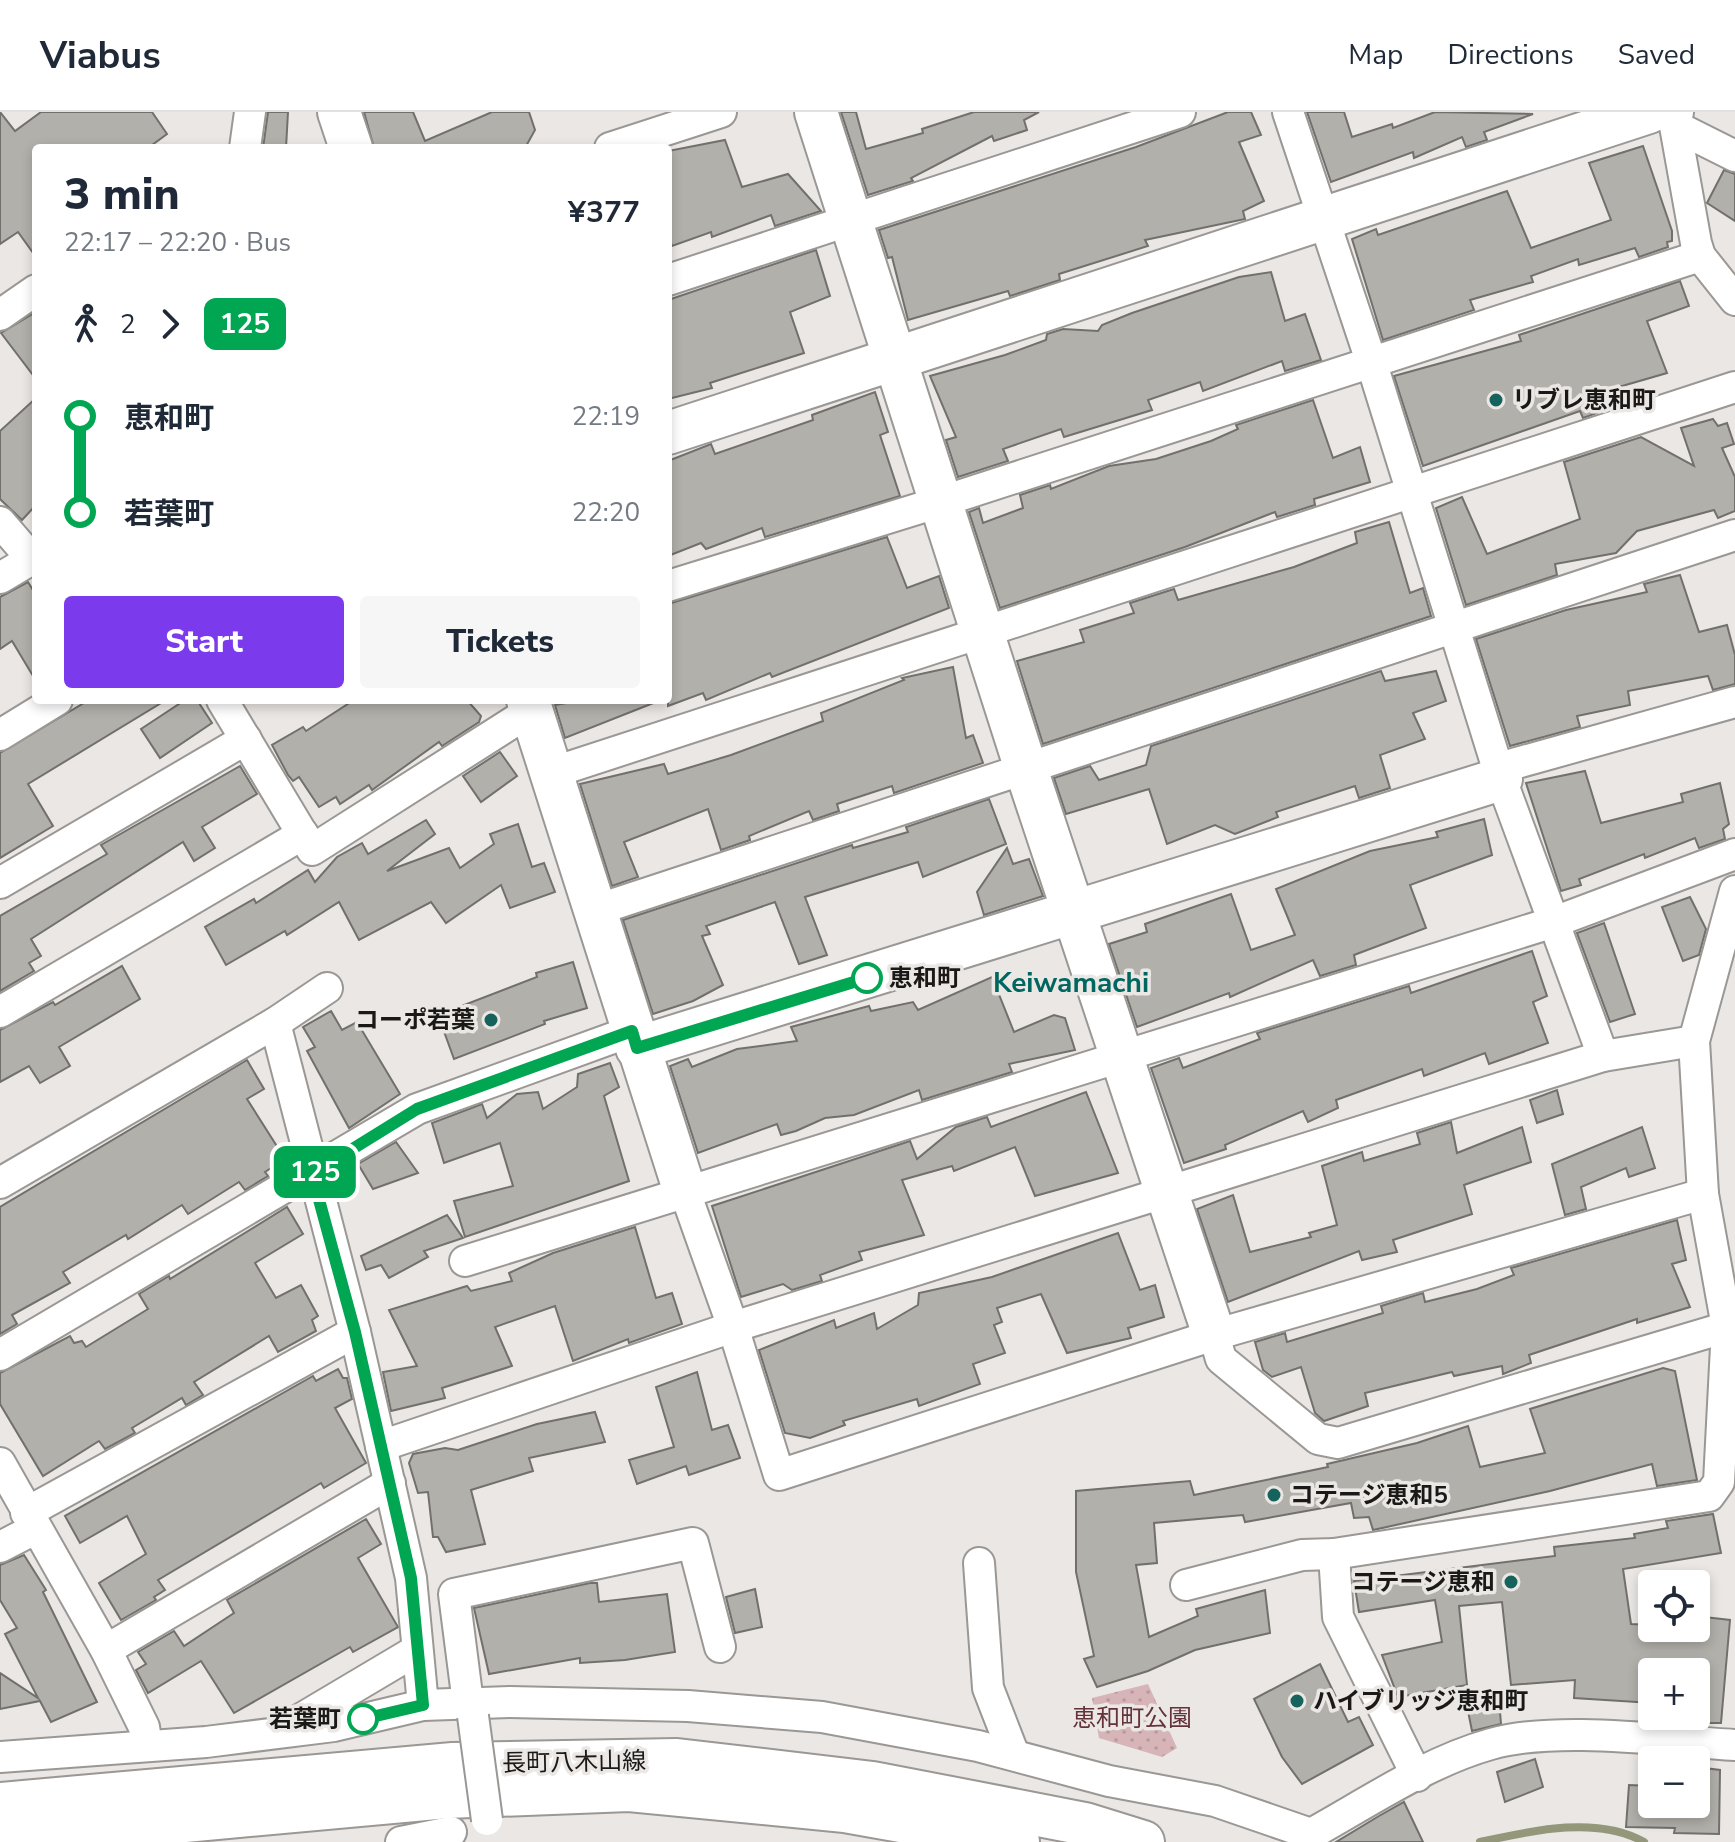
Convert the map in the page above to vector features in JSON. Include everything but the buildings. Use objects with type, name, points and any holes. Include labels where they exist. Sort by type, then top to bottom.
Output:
[{"type":"street","points":[[246,144],[250,112]]},
{"type":"street","points":[[339,112],[350,144]]},
{"type":"street","points":[[622,144],[721,112]]},
{"type":"street","points":[[816,112],[849,222],[897,357],[1026,769],[1124,1055],[1221,1359],[1318,1439],[1338,1443],[1727,1327]]},
{"type":"street","points":[[672,279],[1180,112]]},
{"type":"street","points":[[1288,112],[1371,361],[1500,774],[1603,1056]]},
{"type":"street","points":[[1667,117],[1700,256],[1735,300]]},
{"type":"street","points":[[672,432],[1324,220],[1667,117],[1735,156]]},
{"type":"street","points":[[672,585],[943,501],[1700,256]]},
{"type":"street","points":[[0,315],[32,293]]},
{"type":"street","points":[[554,772],[1412,491],[1644,420],[1735,387]]},
{"type":"street","points":[[0,522],[32,556]]},
{"type":"street","points":[[593,911],[1735,535]]},
{"type":"street","points":[[0,578],[32,559]]},
{"type":"street","points":[[0,1355],[312,1174],[417,1109],[635,1040],[1076,913],[1500,774],[1735,702]]},
{"type":"street","points":[[0,735],[50,704]]},
{"type":"street","points":[[224,704],[312,850],[530,705],[554,772],[593,911],[685,1192],[733,1327],[779,1475],[1214,1335],[1703,1194]]},
{"type":"street","points":[[0,883],[246,739]]},
{"type":"street","points":[[0,1012],[303,834]]},
{"type":"street","points":[[465,1261],[1554,922],[1735,854]]},
{"type":"street","points":[[1186,1585],[1302,1555],[1334,1554],[1709,1496],[1719,1482],[1727,1327],[1703,1194],[1694,1041],[1735,891]]},
{"type":"street","points":[[0,1183],[275,1023],[327,988]]},
{"type":"street","points":[[275,1023],[355,1332],[411,1578],[423,1705]]},
{"type":"street","points":[[381,1446],[733,1327],[1603,1056],[1694,1041]]},
{"type":"street","points":[[0,1547],[30,1521],[355,1332]]},
{"type":"street","points":[[0,1463],[30,1521],[106,1650],[144,1727],[147,1746]]},
{"type":"street","points":[[106,1650],[390,1483]]},
{"type":"street","points":[[487,1820],[454,1594],[693,1543],[720,1647]]},
{"type":"street","points":[[1334,1554],[1338,1617],[1417,1776]]},
{"type":"street","points":[[979,1563],[988,1688],[1014,1755]]},
{"type":"street","points":[[277,1733],[417,1650]]},
{"type":"street","points":[[0,1757],[147,1746],[334,1726],[423,1705],[471,1708],[688,1706],[822,1717],[1014,1755],[1109,1781],[1215,1801],[1311,1834],[1455,1756],[1495,1743],[1553,1736],[1735,1745]]},
{"type":"street","name":"長町八木山線","points":[[0,1804],[453,1764],[677,1760],[873,1783],[1085,1824],[1143,1842]]},
{"type":"street","points":[[0,1838],[450,1823],[629,1790],[845,1811],[1018,1842]]},
{"type":"street","points":[[401,1842],[450,1823]]},
{"type":"green space","name":"恵和町公園","points":[[1148,1684],[1177,1748],[1162,1757],[1099,1738],[1092,1698]]},
{"type":"waterway","points":[[1480,1842],[1541,1830],[1585,1827],[1626,1834],[1644,1842]]},
{"type":"bus line","name":"125","points":[[363,1719],[423,1705],[411,1578],[355,1332],[312,1174],[417,1109],[632,1031],[637,1048],[867,978]]},
{"type":"place","name":"リブレ恵和町","points":[[1496,400]]},
{"type":"place","name":"恵和町","points":[[867,978]]},
{"type":"place","name":"コーポ若葉","points":[[491,1020]]},
{"type":"place","name":"コテージ恵和5","points":[[1274,1495]]},
{"type":"place","name":"コテージ恵和","points":[[1511,1582]]},
{"type":"place","name":"ハイブリッジ恵和町","points":[[1297,1701]]},
{"type":"place","name":"若葉町","points":[[363,1719]]},
{"type":"district","name":"Keiwamachi","points":[[1071,983]]}]
